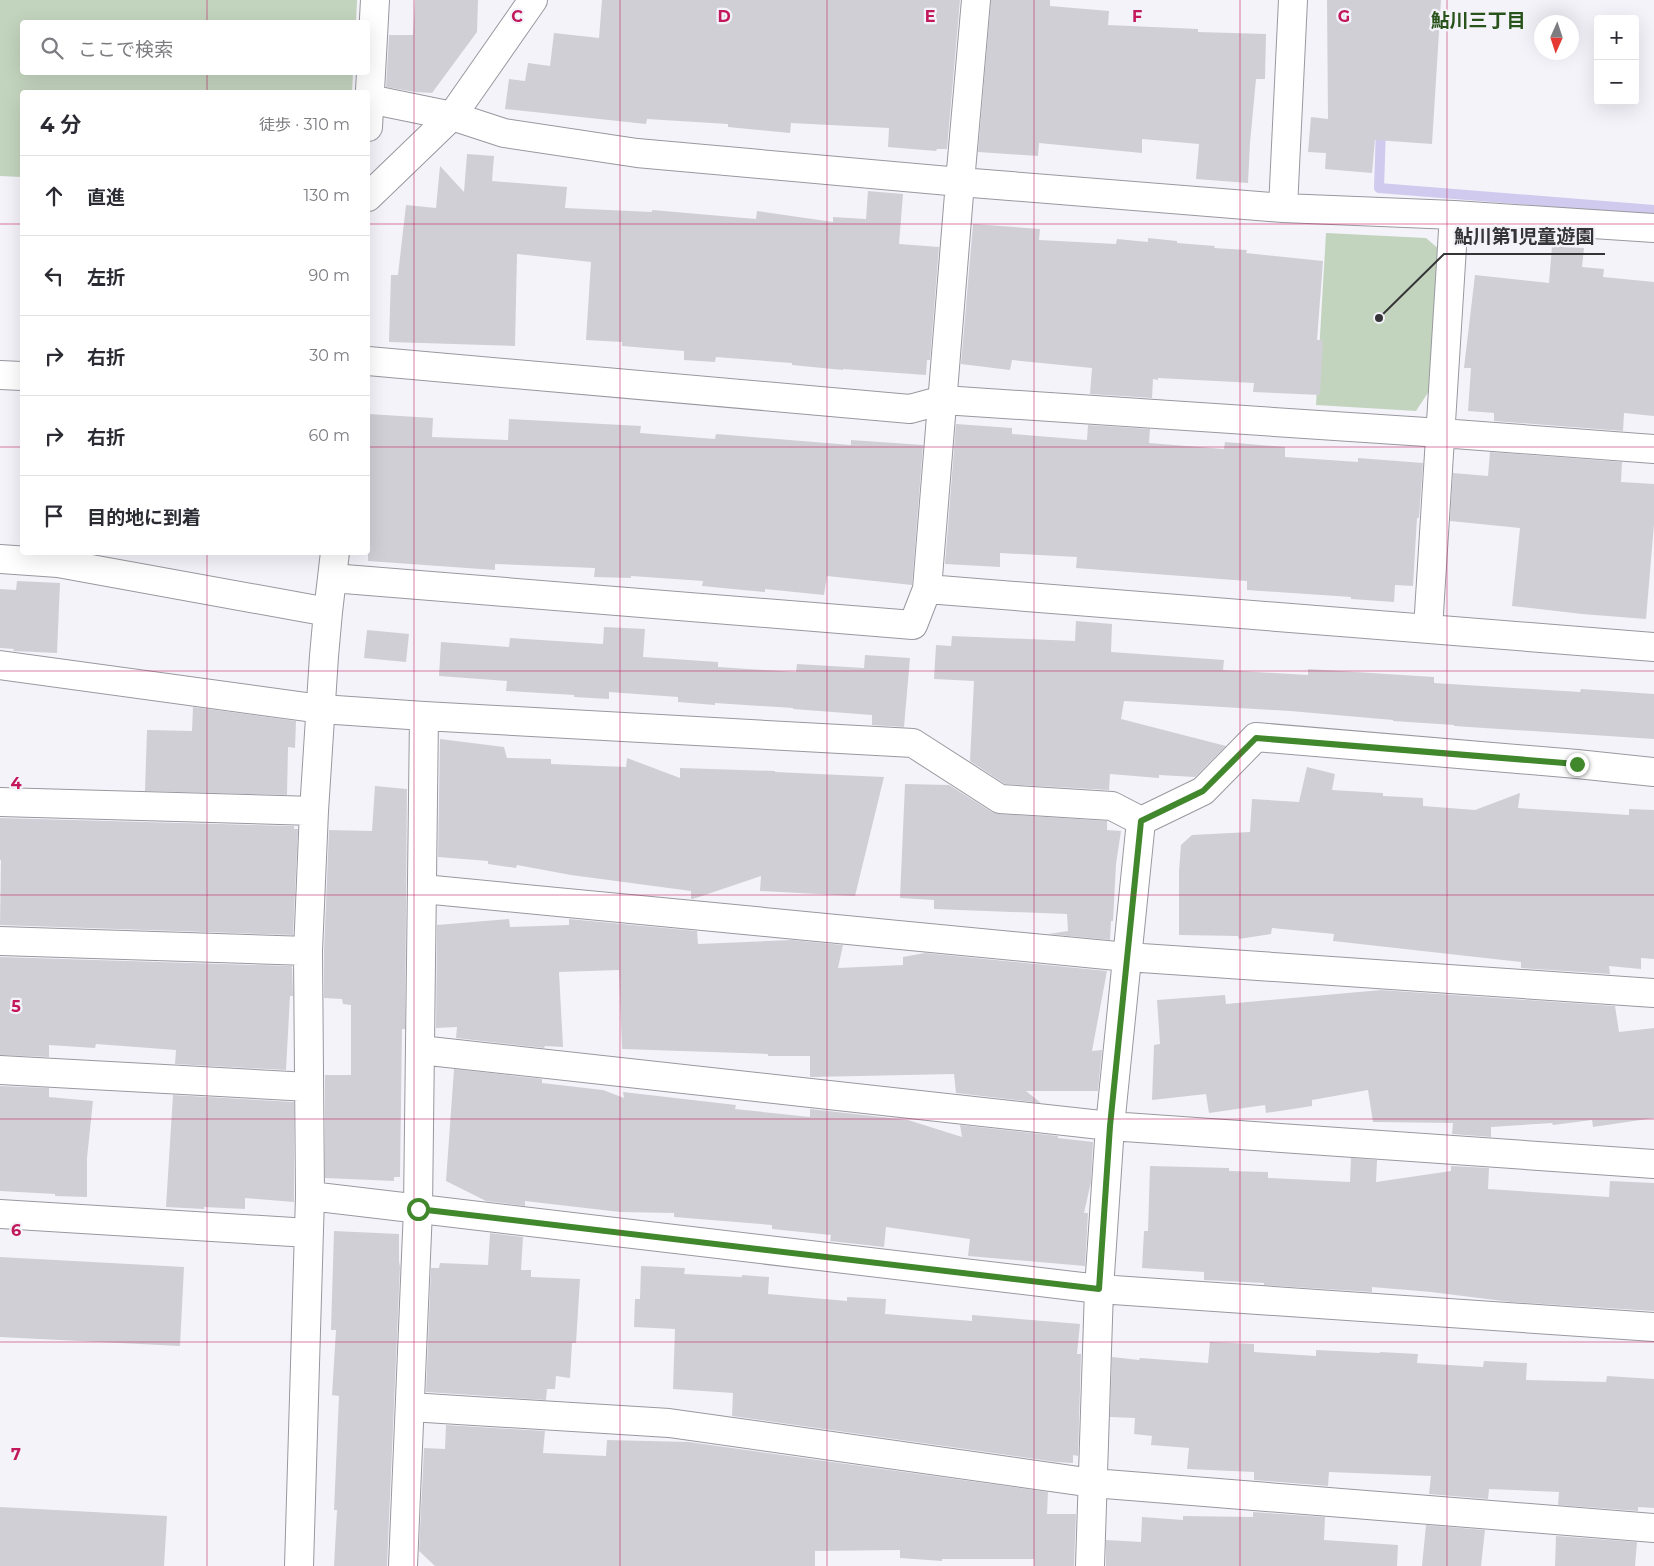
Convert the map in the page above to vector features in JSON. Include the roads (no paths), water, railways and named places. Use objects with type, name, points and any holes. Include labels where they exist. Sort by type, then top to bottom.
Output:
[{"type":"street","points":[[370,90],[375,0]]},
{"type":"street","points":[[370,195],[452,116],[533,0]]},
{"type":"street","points":[[299,1566],[310,1196],[308,952],[314,812],[333,565],[912,625],[928,589],[976,0]]},
{"type":"street","points":[[1283,208],[1293,0],[1288,0]]},
{"type":"street","points":[[370,99],[452,116],[504,134],[637,153],[1283,208],[1654,228]]},
{"type":"street","points":[[1428,629],[1454,216]]},
{"type":"street","points":[[370,361],[910,409],[943,400],[1654,449]]},
{"type":"street","points":[[0,375],[20,376]]},
{"type":"street","points":[[0,559],[58,563],[328,612]]},
{"type":"street","points":[[928,589],[1654,647]]},
{"type":"street","points":[[0,666],[321,709],[913,743],[1000,799],[1112,806],[1141,821]]},
{"type":"street","points":[[403,1566],[418,1209],[424,716]]},
{"type":"street","points":[[1141,821],[1203,791],[1256,738],[1654,772]]},
{"type":"street","points":[[0,802],[314,812]]},
{"type":"street","points":[[1090,1566],[1099,1289],[1110,1126],[1141,821]]},
{"type":"street","points":[[423,889],[1126,957],[1654,993]]},
{"type":"street","points":[[0,940],[308,952]]},
{"type":"street","points":[[420,1050],[1110,1126],[1654,1164]]},
{"type":"street","points":[[0,1070],[309,1087]]},
{"type":"street","points":[[310,1196],[1099,1289],[1654,1327]]},
{"type":"street","points":[[0,1214],[309,1233]]},
{"type":"street","points":[[410,1407],[669,1423],[1093,1483],[1654,1528]]},
{"type":"waterway","points":[[1381,128],[1379,188],[1654,210]]},
{"type":"place","name":"鮎川第1児童遊園","points":[[1379,318]]},
{"type":"district","name":"鮎川三丁目","points":[[1478,20]]}]
